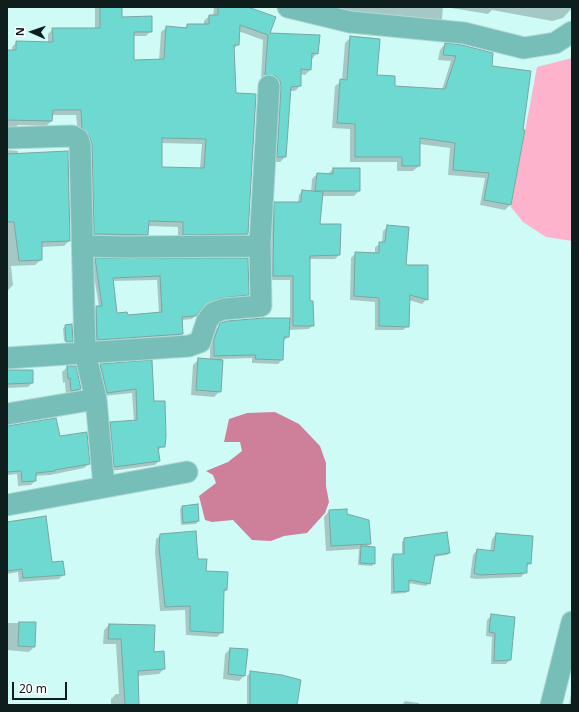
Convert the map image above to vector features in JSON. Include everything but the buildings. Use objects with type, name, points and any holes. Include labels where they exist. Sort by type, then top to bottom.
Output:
[{"type":"street","points":[[288,7],[352,14],[464,34],[524,48],[556,43],[572,32]]},
{"type":"street","points":[[7,358],[189,346],[200,342],[207,321],[213,313],[224,309],[259,308],[261,304],[260,243],[269,86]]},
{"type":"street","points":[[7,138],[72,136],[78,139],[80,145],[85,353],[96,399],[104,487]]},
{"type":"street","points":[[83,246],[257,246],[260,243]]},
{"type":"street","points":[[7,414],[96,399]]},
{"type":"street","points":[[7,505],[187,472]]},
{"type":"street","points":[[552,705],[572,622]]},
{"type":"shaded area","points":[[572,58],[572,241],[546,237],[523,222],[511,207],[537,67]]},
{"type":"shaded area","points":[[275,412],[299,424],[320,446],[326,463],[326,486],[329,502],[325,513],[307,533],[284,536],[271,541],[252,540],[233,520],[212,522],[205,520],[199,496],[216,483],[213,475],[206,471],[228,462],[242,451],[240,442],[224,442],[229,419],[247,413]]}]
